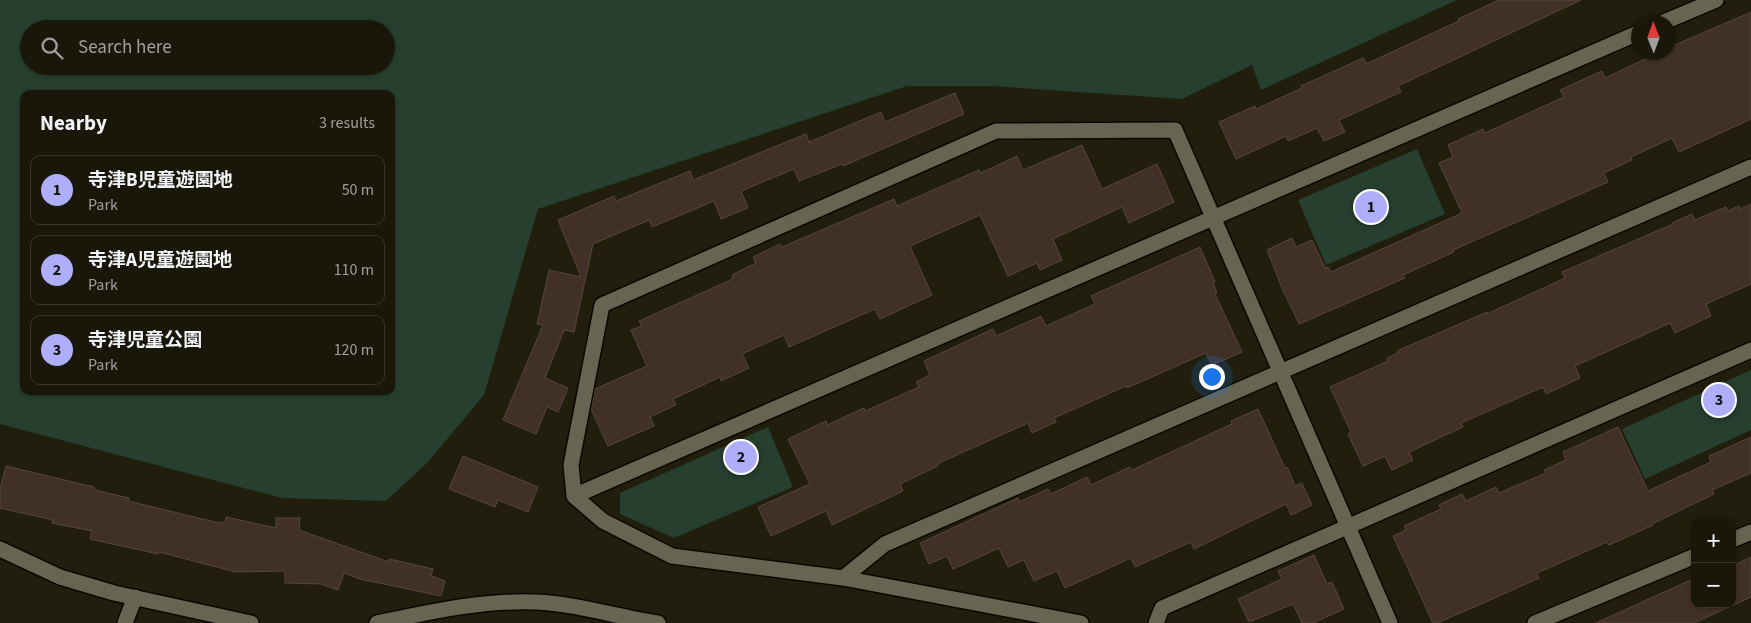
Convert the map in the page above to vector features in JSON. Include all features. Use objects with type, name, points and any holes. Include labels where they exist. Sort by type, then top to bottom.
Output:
[{"type":"street","points":[[1676,17],[1716,0]]},
{"type":"street","points":[[574,496],[1631,36]]},
{"type":"street","points":[[1081,623],[843,578],[672,556],[603,521],[574,496],[571,465],[602,305],[996,131],[1175,130],[1390,623]]},
{"type":"street","points":[[843,578],[885,544],[1751,167]]},
{"type":"street","points":[[1156,623],[1162,608],[1751,350]]},
{"type":"street","points":[[1736,538],[1751,532]]},
{"type":"street","points":[[0,549],[60,578],[114,593],[251,623]]},
{"type":"street","points":[[1535,623],[1691,558]]},
{"type":"street","points":[[125,623],[135,597]]},
{"type":"street","points":[[376,623],[457,607],[495,603],[536,602],[575,606],[658,623]]},
{"type":"green space","points":[[0,0],[1457,0],[1261,90],[1252,65],[1182,99],[992,86],[907,86],[538,209],[484,395],[428,462],[386,501],[282,498],[0,424]]},
{"type":"green space","points":[[1417,149],[1445,214],[1326,265],[1298,200]]},
{"type":"green space","points":[[1751,370],[1751,430],[1645,479],[1622,429]]},
{"type":"green space","points":[[768,427],[793,487],[674,538],[620,514],[620,493]]},
{"type":"building","points":[[1499,0],[1581,0],[1398,86],[1401,92],[1339,120],[1345,132],[1324,141],[1317,128],[1288,141],[1286,136],[1236,159],[1219,122],[1255,106],[1256,109],[1363,58],[1366,64],[1459,21],[1458,19]]},
{"type":"building","points":[[1751,12],[1751,119],[1679,152],[1672,138],[1631,157],[1632,160],[1604,173],[1608,182],[1453,250],[1454,252],[1403,275],[1405,278],[1299,324],[1267,250],[1292,238],[1296,247],[1312,240],[1325,268],[1328,267],[1331,272],[1462,213],[1439,163],[1453,157],[1448,145],[1483,129],[1485,133],[1564,97],[1560,90],[1602,71],[1605,78],[1643,60],[1676,60],[1676,45]]},
{"type":"building","points":[[955,93],[964,114],[843,166],[842,164],[799,181],[794,169],[741,191],[748,208],[721,219],[714,201],[652,227],[649,220],[593,244],[574,332],[564,330],[545,378],[568,388],[558,412],[547,407],[536,434],[503,420],[543,325],[537,324],[549,270],[581,277],[558,220],[614,196],[616,201],[690,171],[693,180],[806,134],[809,142],[881,112],[885,122]]},
{"type":"building","points":[[1082,145],[1102,189],[1157,164],[1174,202],[1129,223],[1122,207],[1053,239],[1062,260],[1040,270],[1037,263],[1008,276],[980,215],[910,246],[932,295],[880,319],[875,309],[789,347],[784,335],[742,354],[749,368],[721,381],[720,377],[673,399],[676,405],[650,417],[654,426],[608,446],[591,409],[595,389],[647,366],[631,330],[642,326],[639,321],[733,279],[732,275],[756,263],[753,257],[780,244],[782,247],[894,199],[897,206],[979,170],[981,173],[1017,156],[1023,170]]},
{"type":"building","points":[[1751,204],[1751,284],[1706,304],[1711,316],[1675,333],[1670,323],[1575,366],[1580,378],[1546,394],[1543,387],[1461,423],[1463,427],[1409,452],[1413,460],[1392,470],[1385,456],[1363,466],[1348,434],[1351,432],[1330,387],[1388,361],[1387,358],[1398,353],[1397,351],[1487,312],[1487,314],[1565,278],[1562,272],[1692,214],[1695,220],[1726,207],[1728,211],[1739,206],[1740,209]]},
{"type":"building","points":[[1200,247],[1215,282],[1213,283],[1217,293],[1215,294],[1242,352],[1212,365],[1206,353],[1054,418],[1056,422],[1032,433],[1028,423],[937,464],[938,466],[900,484],[903,491],[832,525],[826,511],[771,536],[758,507],[810,484],[788,439],[826,421],[827,425],[864,408],[865,411],[919,387],[916,382],[930,375],[924,361],[993,329],[996,336],[1041,316],[1046,326],[1095,304],[1091,296]]},
{"type":"building","points":[[1258,409],[1295,486],[1302,483],[1312,505],[1291,515],[1286,504],[1194,549],[1191,542],[1135,567],[1131,558],[1065,588],[1057,571],[1034,581],[1024,560],[1008,567],[999,548],[953,569],[947,556],[929,564],[920,543],[1018,498],[1019,502],[1048,489],[1051,494],[1087,477],[1091,485],[1130,467],[1132,470],[1232,424],[1231,421]]},
{"type":"building","points":[[1618,427],[1648,491],[1711,462],[1709,456],[1751,437],[1751,473],[1712,490],[1714,494],[1653,525],[1609,545],[1607,542],[1537,573],[1539,578],[1437,623],[1433,623],[1393,536],[1406,530],[1404,526],[1441,509],[1439,505],[1462,494],[1466,501],[1496,487],[1499,493],[1546,473],[1544,470],[1566,460],[1563,452]]},
{"type":"building","points":[[463,456],[538,487],[528,512],[498,500],[495,507],[449,489]]},
{"type":"building","points":[[6,466],[94,487],[94,490],[129,498],[128,501],[215,522],[225,523],[226,517],[276,528],[276,518],[300,518],[299,530],[389,562],[389,559],[433,569],[431,576],[445,581],[441,596],[360,579],[344,573],[338,590],[321,584],[285,583],[285,571],[236,572],[159,552],[158,554],[90,539],[92,531],[52,523],[53,520],[0,508],[0,489]]},
{"type":"building","points":[[1314,555],[1327,584],[1332,582],[1344,609],[1313,623],[1302,623],[1293,604],[1249,622],[1238,599],[1282,579],[1278,571]]},
{"type":"building","points":[[1751,557],[1751,592],[1749,593],[1751,597],[1736,604],[1736,564]]},
{"type":"building","points":[[1691,580],[1691,608],[1727,608],[1694,623],[1596,623]]},
{"type":"place","name":"寺津B児童遊園地","points":[[1371,207]]},
{"type":"place","name":"寺津児童公園","points":[[1719,400]]},
{"type":"place","name":"寺津A児童遊園地","points":[[741,457]]}]
